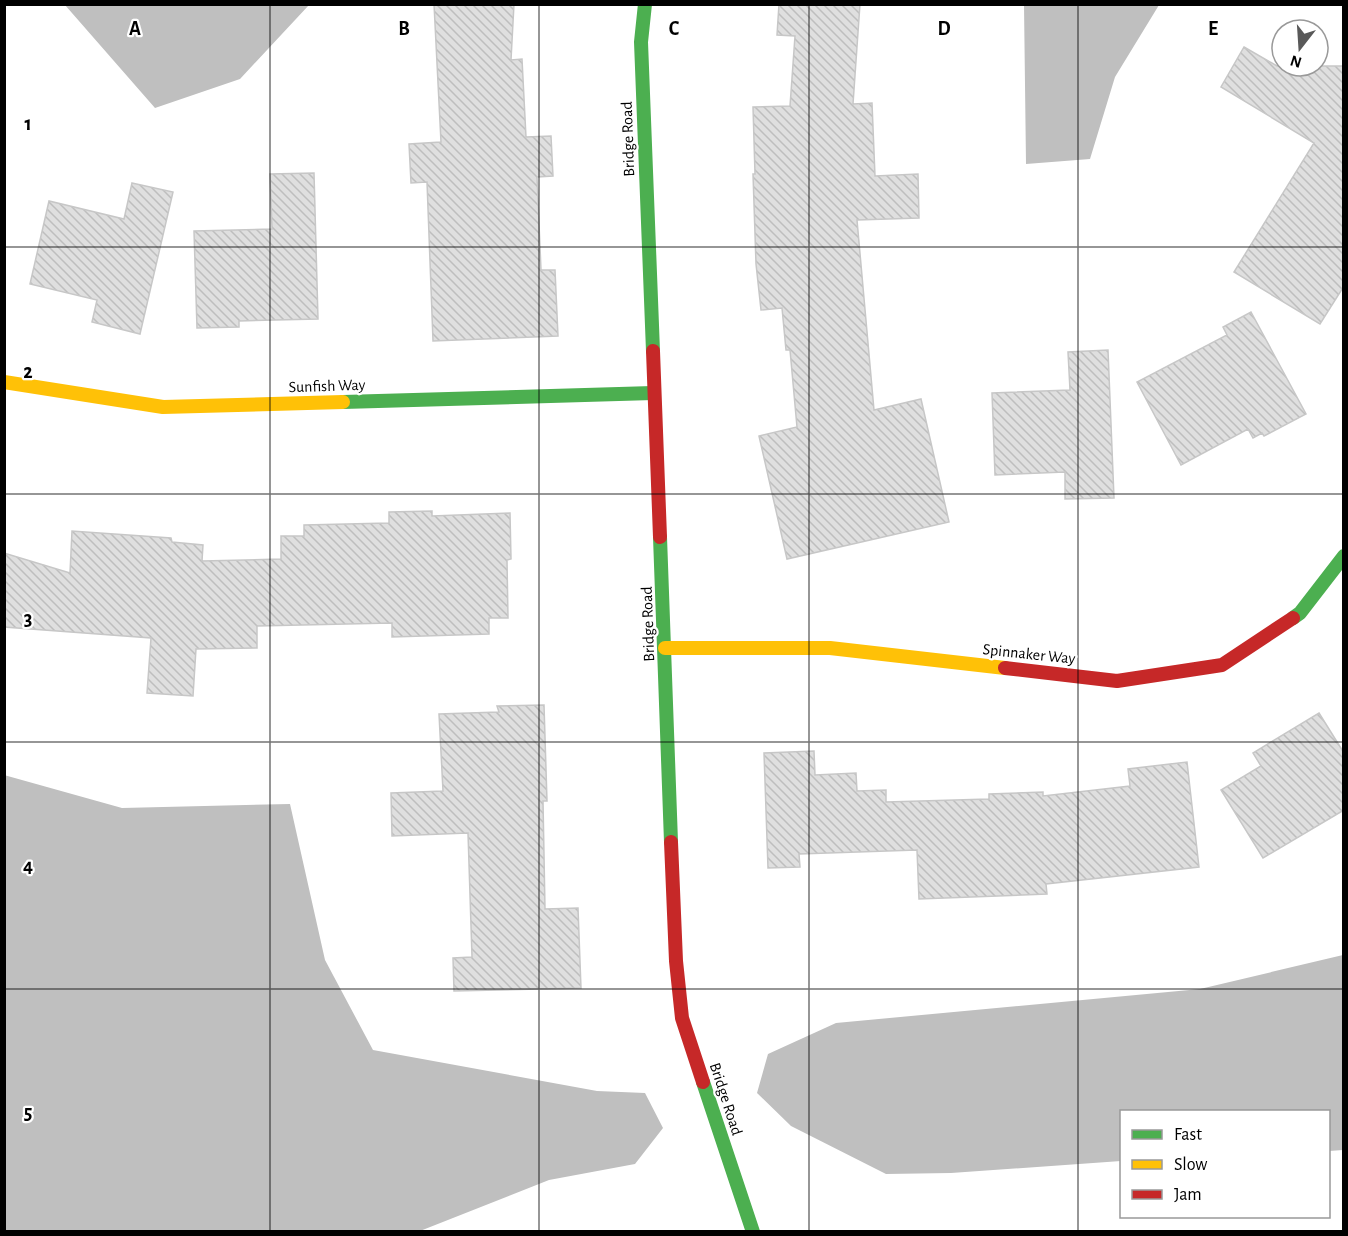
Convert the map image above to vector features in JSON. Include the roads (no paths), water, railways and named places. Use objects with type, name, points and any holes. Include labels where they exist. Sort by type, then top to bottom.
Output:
[{"type":"street","name":"Bridge Road","points":[[645,4],[641,42],[676,961],[682,1018],[753,1232]]},
{"type":"street","name":"Sunfish Way","points":[[4,382],[163,407],[653,393]]},
{"type":"street","name":"Spinnaker Way","points":[[665,648],[830,648],[1117,681],[1222,665],[1300,613],[1344,556]]}]
